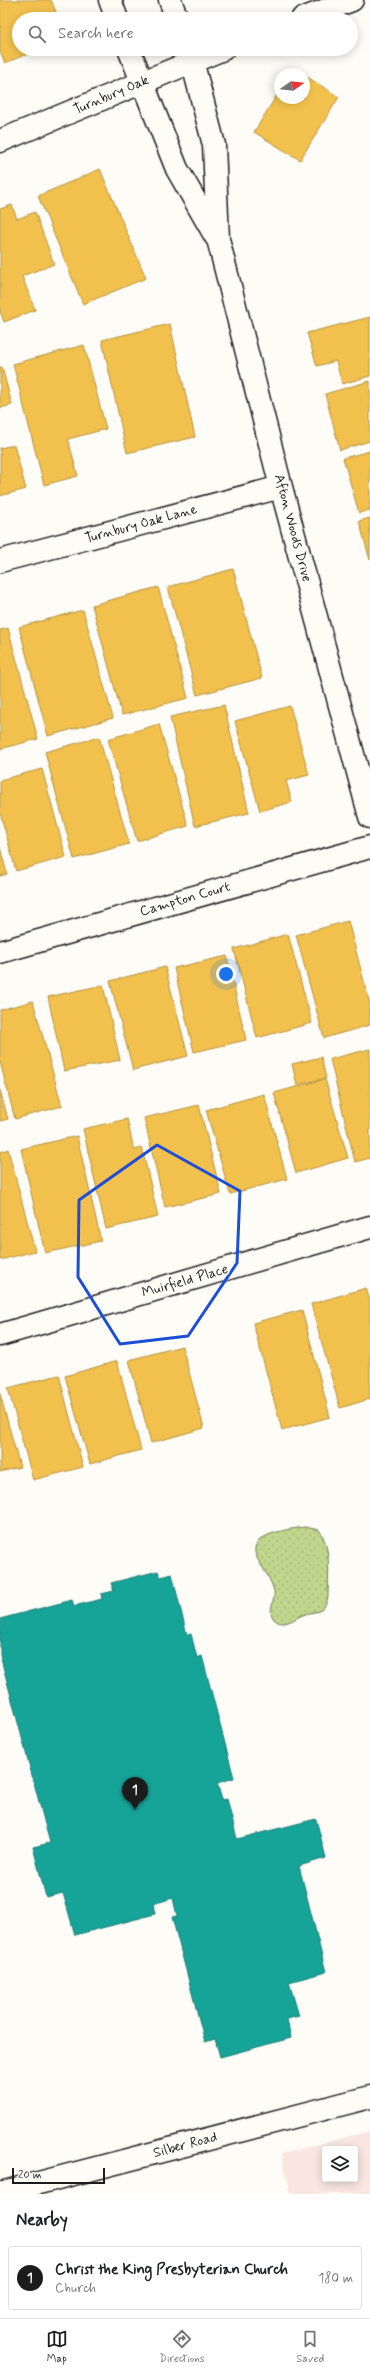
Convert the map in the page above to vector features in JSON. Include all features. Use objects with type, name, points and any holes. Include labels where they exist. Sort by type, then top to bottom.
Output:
[{"type":"street","points":[[110,0],[114,12]]},
{"type":"street","points":[[170,0],[174,12]]},
{"type":"street","points":[[320,12],[352,0]]},
{"type":"street","name":"Afton Woods Drive","points":[[132,56],[177,169],[218,239]]},
{"type":"street","name":"Turnbury Oak","points":[[0,141],[142,83],[188,56]]},
{"type":"street","name":"Afton Woods Drive","points":[[192,56],[214,145],[218,239],[370,817]]},
{"type":"street","name":"Turnbury Oak Lane","points":[[0,561],[282,487]]},
{"type":"street","name":"Campton Court","points":[[0,952],[370,847]]},
{"type":"street","name":"Muirfield Place","points":[[0,1335],[370,1227]]},
{"type":"street","name":"Silber Road","points":[[0,2193],[370,2097]]},
{"type":"highlighted area","points":[[157,1145],[240,1191],[237,1263],[188,1336],[120,1344],[78,1277],[79,1200]]},
{"type":"shaded area","points":[[370,2131],[370,2194],[291,2194],[281,2154]]},
{"type":"green space","points":[[305,1527],[319,1530],[326,1545],[328,1553],[328,1599],[324,1607],[319,1611],[305,1614],[286,1623],[278,1622],[272,1617],[271,1613],[274,1595],[273,1587],[257,1558],[255,1550],[257,1543],[271,1534]]},
{"type":"building: Homes","points":[[0,0],[51,0],[56,12],[12,12],[12,56],[22,56],[5,63],[0,51]]},
{"type":"building: Homes","points":[[310,79],[339,97],[300,160],[254,132],[274,100],[274,104],[310,104]]},
{"type":"building: Homes","points":[[100,169],[146,278],[83,304],[38,196]]},
{"type":"building: Homes","points":[[12,205],[17,219],[35,212],[54,264],[22,276],[35,310],[4,322],[0,311],[0,209]]},
{"type":"building: Homes","points":[[370,317],[370,376],[342,384],[336,361],[317,366],[307,333]]},
{"type":"building: Homes","points":[[170,324],[195,437],[127,453],[102,340]]},
{"type":"building: Homes","points":[[84,345],[106,429],[68,439],[78,476],[44,485],[13,364]]},
{"type":"building: Homes","points":[[0,367],[2,367],[12,405],[0,408]]},
{"type":"building: Homes","points":[[370,381],[370,441],[340,450],[325,394]]},
{"type":"building: Homes","points":[[14,445],[26,489],[0,496],[0,448]]},
{"type":"building: Homes","points":[[370,451],[370,510],[359,513],[343,458]]},
{"type":"building: Homes","points":[[370,518],[370,560],[359,521]]},
{"type":"building: Homes","points":[[233,569],[262,678],[197,695],[168,587]]},
{"type":"building: Homes","points":[[158,587],[188,698],[122,715],[92,605]]},
{"type":"building: Homes","points":[[83,610],[113,718],[48,736],[19,627]]},
{"type":"building: Homes","points":[[8,628],[38,739],[0,749],[0,630]]},
{"type":"building: Homes","points":[[224,705],[249,813],[195,826],[170,717]]},
{"type":"building: Homes","points":[[290,706],[309,775],[286,781],[292,802],[260,811],[235,721]]},
{"type":"building: Homes","points":[[159,724],[188,826],[137,841],[108,739]]},
{"type":"building: Homes","points":[[99,737],[129,844],[74,859],[45,752]]},
{"type":"building: Homes","points":[[42,769],[66,857],[16,871],[0,812],[0,780]]},
{"type":"building: Homes","points":[[0,847],[7,874],[0,876]]},
{"type":"building: Homes","points":[[348,921],[370,1004],[370,1025],[324,1038],[296,935]]},
{"type":"building: Homes","points":[[288,934],[312,1023],[257,1038],[234,949]]},
{"type":"building: Homes","points":[[227,956],[246,1040],[194,1052],[174,968]]},
{"type":"building: Homes","points":[[165,967],[188,1056],[133,1070],[110,981]]},
{"type":"building: Homes","points":[[103,985],[120,1060],[64,1071],[48,997]]},
{"type":"building: Homes","points":[[33,1001],[62,1106],[15,1119],[0,1062],[0,1010]]},
{"type":"building: Homes","points":[[370,1049],[370,1158],[355,1162],[330,1059]]},
{"type":"building: Homes","points":[[321,1057],[326,1078],[297,1085],[292,1064]]},
{"type":"building: Homes","points":[[325,1079],[348,1158],[296,1173],[274,1093]]},
{"type":"building: Homes","points":[[0,1090],[8,1119],[0,1121]]},
{"type":"building: Homes","points":[[264,1094],[287,1179],[230,1194],[206,1110]]},
{"type":"building: Homes","points":[[199,1105],[221,1194],[165,1207],[144,1118]]},
{"type":"building: Homes","points":[[127,1119],[134,1150],[142,1148],[158,1217],[106,1229],[83,1129]]},
{"type":"building: Homes","points":[[77,1136],[101,1241],[45,1253],[21,1149]]},
{"type":"building: Homes","points":[[8,1149],[35,1251],[0,1260],[0,1152]]},
{"type":"building: Homes","points":[[366,1288],[370,1301],[370,1399],[340,1408],[311,1304]]},
{"type":"building: Homes","points":[[302,1310],[330,1417],[282,1430],[253,1323]]},
{"type":"building: Homes","points":[[182,1346],[204,1428],[151,1443],[129,1360]]},
{"type":"building: Homes","points":[[117,1361],[141,1450],[90,1464],[65,1376]]},
{"type":"building: Homes","points":[[59,1375],[83,1467],[33,1480],[8,1388]]},
{"type":"building: Homes","points":[[0,1394],[20,1467],[0,1472]]},
{"type":"building: Public","points":[[158,1571],[160,1577],[172,1574],[187,1635],[191,1634],[197,1658],[202,1656],[234,1778],[217,1783],[222,1800],[227,1799],[237,1839],[316,1819],[326,1858],[299,1866],[326,1972],[289,1982],[299,2016],[287,2019],[291,2038],[220,2057],[215,2039],[205,2042],[172,1917],[177,1916],[173,1898],[153,1904],[155,1914],[75,1935],[63,1893],[46,1897],[33,1847],[50,1843],[0,1655],[0,1619],[72,1600],[74,1606],[102,1599],[101,1594],[114,1591],[111,1583]]},
{"type":"place","name":"Christ the King Presbyterian Church","points":[[135,1810]]}]
